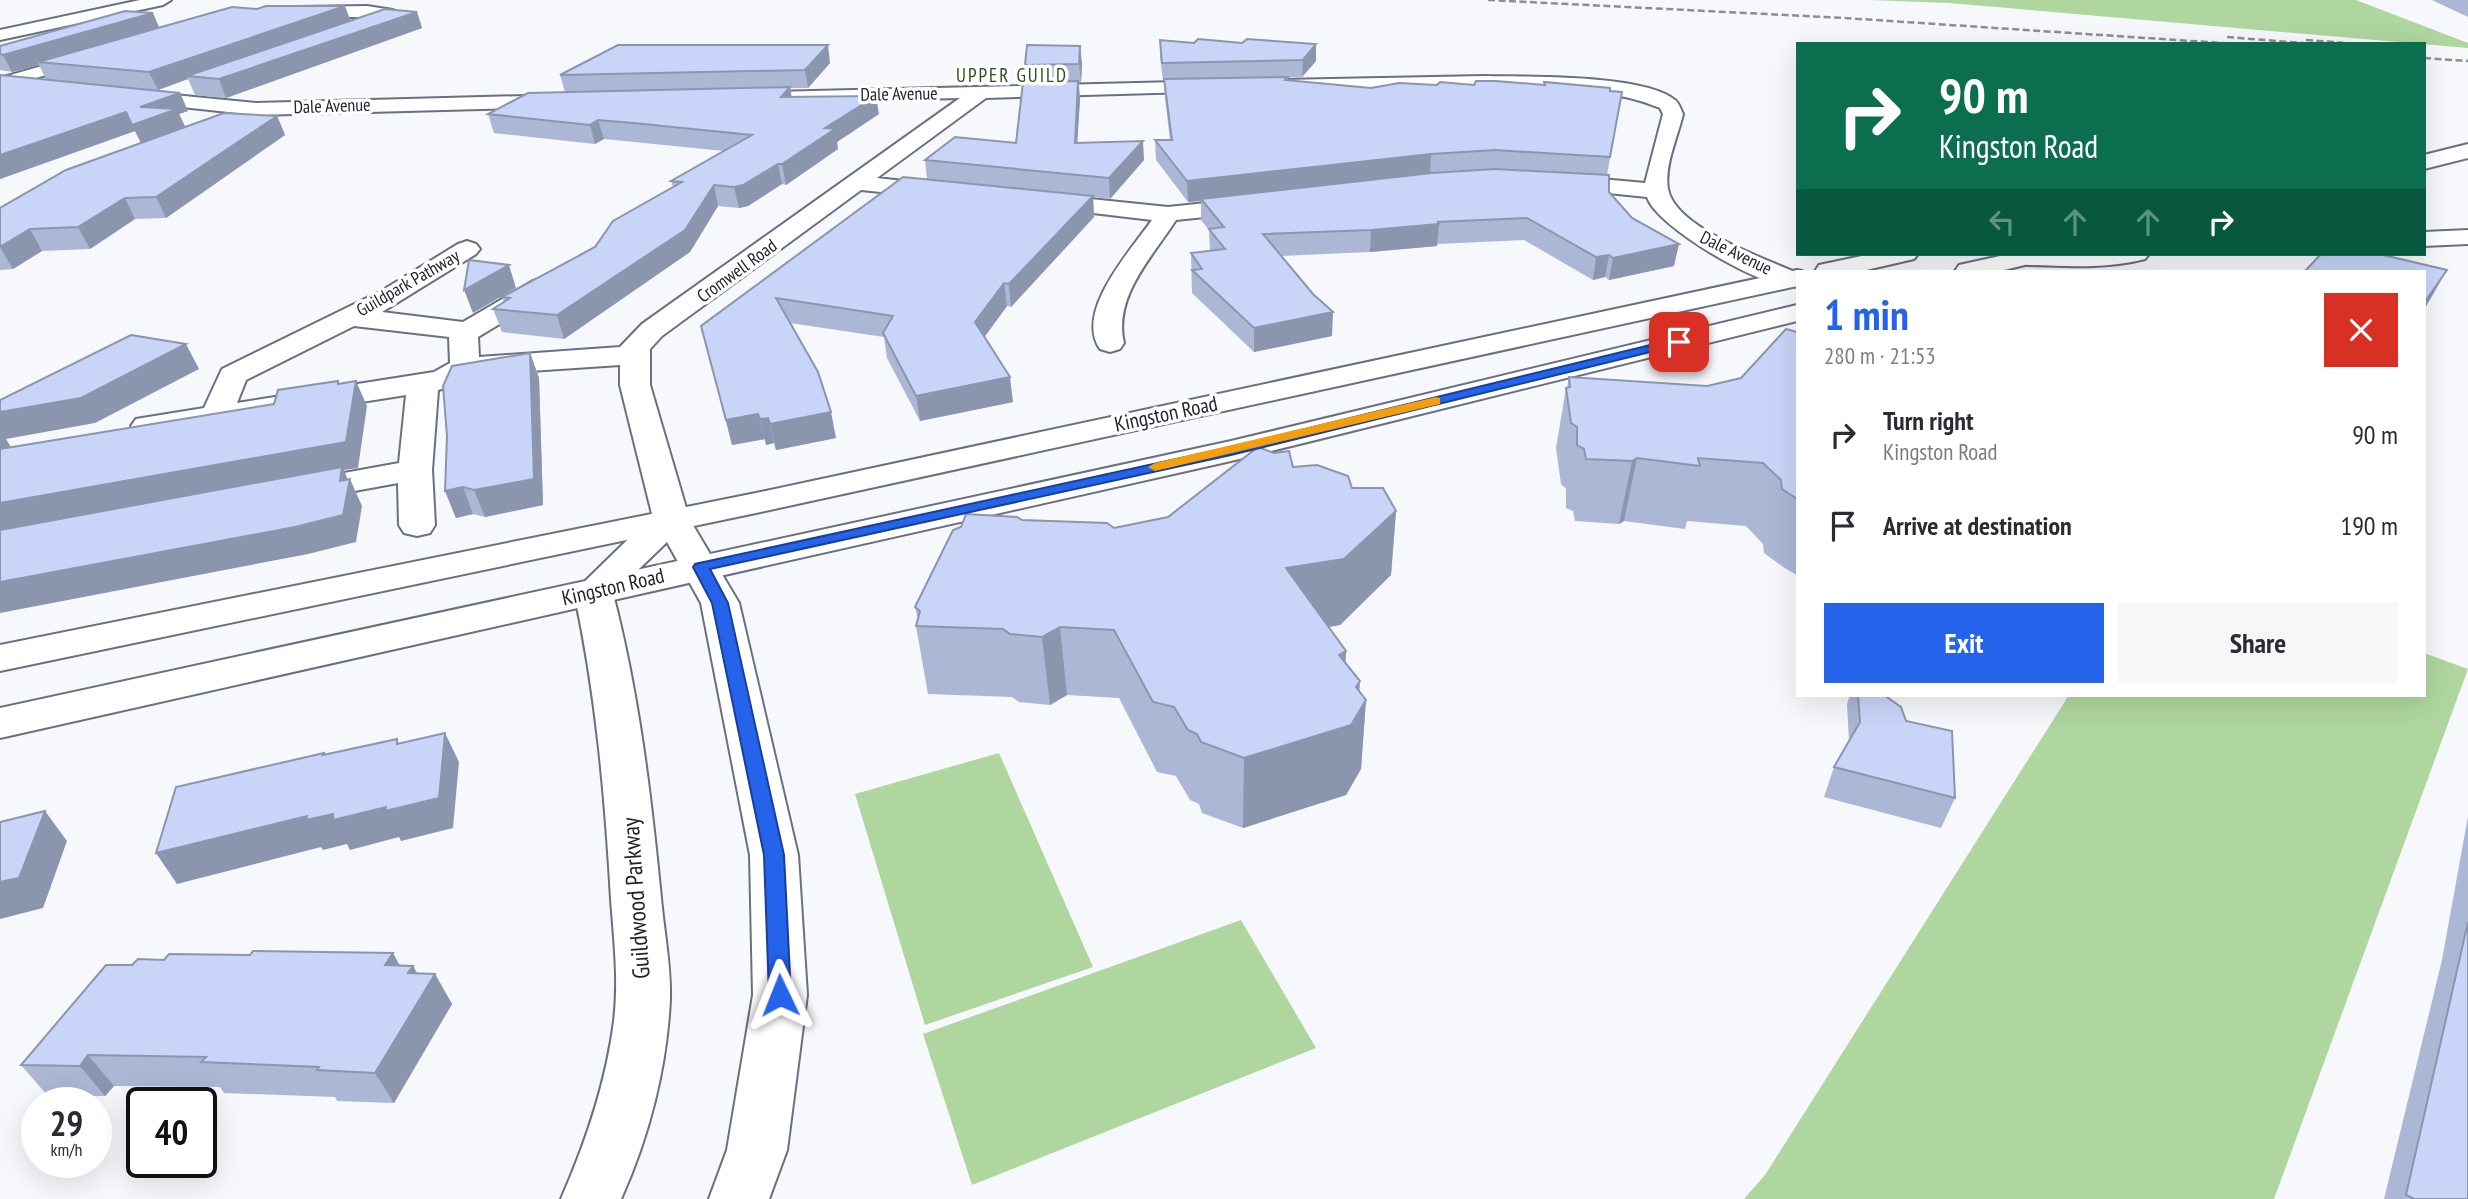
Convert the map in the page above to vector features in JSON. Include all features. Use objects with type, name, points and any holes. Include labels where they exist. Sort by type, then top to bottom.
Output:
[{"type":"street","points":[[0,35],[163,0]]},
{"type":"street","points":[[278,13],[367,11],[387,14],[386,18],[326,39]]},
{"type":"street","points":[[1,83],[114,50]]},
{"type":"street","points":[[1,83],[57,89]]},
{"type":"street","points":[[154,99],[200,83]]},
{"type":"street","points":[[1266,86],[1536,83],[1611,88],[1650,96],[1668,104],[1673,114],[1656,191],[1532,181]]},
{"type":"street","name":"Dale Avenue","points":[[723,97],[1239,86]]},
{"type":"street","name":"Cromwell Road","points":[[633,355],[635,347],[652,330],[983,91]]},
{"type":"street","name":"Dale Avenue","points":[[113,95],[256,109],[584,100]]},
{"type":"street","points":[[214,129],[256,109]]},
{"type":"street","points":[[2426,162],[2468,152]]},
{"type":"street","points":[[859,183],[965,194]]},
{"type":"street","name":"Dale Avenue","points":[[1656,191],[1669,215],[1707,242],[1794,279]]},
{"type":"street","points":[[1019,199],[1168,214],[1272,203]]},
{"type":"street","points":[[1110,343],[1106,326],[1114,294],[1168,214]]},
{"type":"street","points":[[2426,239],[2468,237]]},
{"type":"street","name":"Guildpark Pathway","points":[[217,413],[233,375],[408,287],[418,278],[467,249]]},
{"type":"street","points":[[1833,270],[1896,256]]},
{"type":"street","points":[[1972,270],[2030,256]]},
{"type":"street","points":[[2049,256],[2095,259],[2120,256]]},
{"type":"street","points":[[465,367],[463,337],[468,331],[566,273]]},
{"type":"street","name":"Kingston Road","points":[[0,659],[756,503],[1794,279]]},
{"type":"street","name":"Kingston Road","points":[[0,723],[1231,451],[1796,313]]},
{"type":"street","name":"Guildpark Pathway","points":[[350,317],[468,331]]},
{"type":"street","points":[[122,430],[217,413],[442,380],[465,367],[633,355],[635,385],[671,519],[720,603],[774,855],[780,995],[757,1150],[739,1199]]},
{"type":"street","points":[[417,525],[415,470],[423,383]]},
{"type":"street","points":[[268,497],[415,470]]},
{"type":"street","points":[[593,592],[671,519]]},
{"type":"street","name":"Guildwood Parkway","points":[[591,1199],[602,1178],[628,1090],[643,998],[623,744],[603,631],[593,592]]},
{"type":"green space","points":[[1869,0],[2356,0],[2468,43],[2468,48],[2426,44],[2426,42],[2399,42],[1949,3]]},
{"type":"green space","points":[[2426,654],[2468,669],[2274,1199],[1744,1199],[1765,1175],[2068,697],[2426,697]]},
{"type":"green space","points":[[999,753],[1093,967],[925,1025],[855,794]]},
{"type":"green space","points":[[1241,920],[1316,1048],[972,1185],[923,1034]]},
{"type":"building","points":[[266,6],[345,6],[149,72],[38,62],[232,7],[257,9]]},
{"type":"building","points":[[385,9],[417,12],[219,79],[187,76]]},
{"type":"building","points":[[125,11],[153,13],[0,54],[0,46]]},
{"type":"building","points":[[1198,39],[1242,43],[1247,39],[1316,44],[1303,60],[1162,63],[1160,40],[1194,43]]},
{"type":"building","points":[[618,45],[828,45],[805,70],[560,75]]},
{"type":"building","points":[[1027,45],[1080,46],[1079,64],[1025,65]]},
{"type":"building","points":[[0,75],[180,93],[140,107],[177,109],[132,125],[126,112],[0,155]]},
{"type":"building","points":[[1288,77],[1285,80],[1371,88],[1399,83],[1474,85],[1476,81],[1496,81],[1545,85],[1544,82],[1610,88],[1610,91],[1622,92],[1610,157],[1495,150],[1431,154],[1187,181],[1155,140],[1172,140],[1164,79]]},
{"type":"building","points":[[1078,81],[1075,143],[1143,141],[1109,178],[925,160],[955,137],[1016,143],[1023,82]]},
{"type":"building","points":[[790,87],[781,97],[876,96],[825,128],[835,129],[782,164],[743,185],[714,185],[685,230],[557,315],[493,309],[510,298],[502,297],[595,247],[613,221],[682,182],[671,181],[752,135],[598,120],[590,125],[488,114],[528,93]]},
{"type":"building","points":[[224,113],[277,116],[156,197],[125,198],[78,227],[30,229],[0,247],[0,208],[66,170]]},
{"type":"building","points":[[1495,169],[1609,175],[1609,192],[1632,218],[1679,244],[1613,258],[1609,255],[1596,257],[1527,218],[1438,222],[1439,224],[1371,230],[1263,234],[1313,294],[1333,312],[1254,328],[1192,270],[1202,269],[1191,253],[1225,249],[1209,229],[1224,227],[1201,199],[1432,173]]},
{"type":"building","points":[[903,177],[1093,196],[1009,284],[1004,283],[975,322],[1010,377],[916,396],[883,333],[893,316],[776,298],[818,372],[831,412],[770,424],[768,418],[760,419],[758,414],[726,420],[701,326]]},
{"type":"building","points":[[2319,256],[2388,256],[2447,270],[2426,300],[2426,270],[2306,270]]},
{"type":"building","points":[[469,260],[509,265],[464,290]]},
{"type":"building","points":[[1786,329],[1796,332],[1796,498],[1782,489],[1781,480],[1763,463],[1698,458],[1700,466],[1637,458],[1632,461],[1586,459],[1584,449],[1577,445],[1577,427],[1571,423],[1566,388],[1570,387],[1569,377],[1707,386],[1741,378]]},
{"type":"building","points":[[131,335],[186,344],[81,398],[0,412],[0,400]]},
{"type":"building","points":[[530,353],[534,479],[474,490],[463,487],[445,491],[447,436],[443,386],[452,366]]},
{"type":"building","points":[[338,381],[338,384],[356,381],[346,442],[0,503],[0,449],[274,404],[278,390]]},
{"type":"building","points":[[1258,447],[1274,453],[1289,451],[1293,467],[1317,465],[1348,476],[1352,488],[1383,488],[1396,511],[1344,559],[1286,568],[1346,651],[1339,655],[1360,681],[1356,687],[1366,700],[1351,725],[1244,758],[1201,742],[1197,734],[1188,730],[1174,707],[1153,702],[1114,630],[1060,627],[1042,637],[1010,634],[1003,629],[916,626],[920,611],[915,607],[953,530],[961,527],[966,514],[1017,517],[1022,520],[1107,523],[1114,528],[1168,517]]},
{"type":"building","points":[[342,467],[340,481],[350,479],[343,515],[295,527],[0,582],[0,530]]},
{"type":"building","points":[[1858,697],[1887,697],[1901,707],[1906,721],[1952,731],[1955,798],[1834,767],[1860,722]]},
{"type":"building","points":[[445,733],[439,798],[333,820],[333,814],[306,820],[307,816],[156,853],[176,787],[324,753],[323,755],[397,739],[397,744]]},
{"type":"building","points":[[45,811],[19,878],[0,882],[0,822]]},
{"type":"building","points":[[2468,922],[2468,1199],[2414,1199],[2406,1195]]},
{"type":"building","points":[[253,951],[393,953],[385,965],[413,966],[408,973],[435,974],[375,1073],[317,1070],[319,1067],[201,1062],[206,1057],[88,1055],[80,1066],[21,1065],[106,965],[132,965],[138,959],[164,960],[169,954],[250,955]]},
{"type":"railway","points":[[1488,0],[1845,18],[2207,42]]},
{"type":"railway","points":[[2227,37],[2290,42]]},
{"type":"railway","points":[[2306,40],[2332,42]]},
{"type":"railway","points":[[2426,58],[2468,61]]},
{"type":"slow traffic","points":[[1155,467],[1436,401]]},
{"type":"district","name":"UPPER GUILD","points":[[1012,75]]},
{"type":"route","points":[[780,995],[774,855],[720,603],[701,567],[1231,451],[1679,342]]}]
